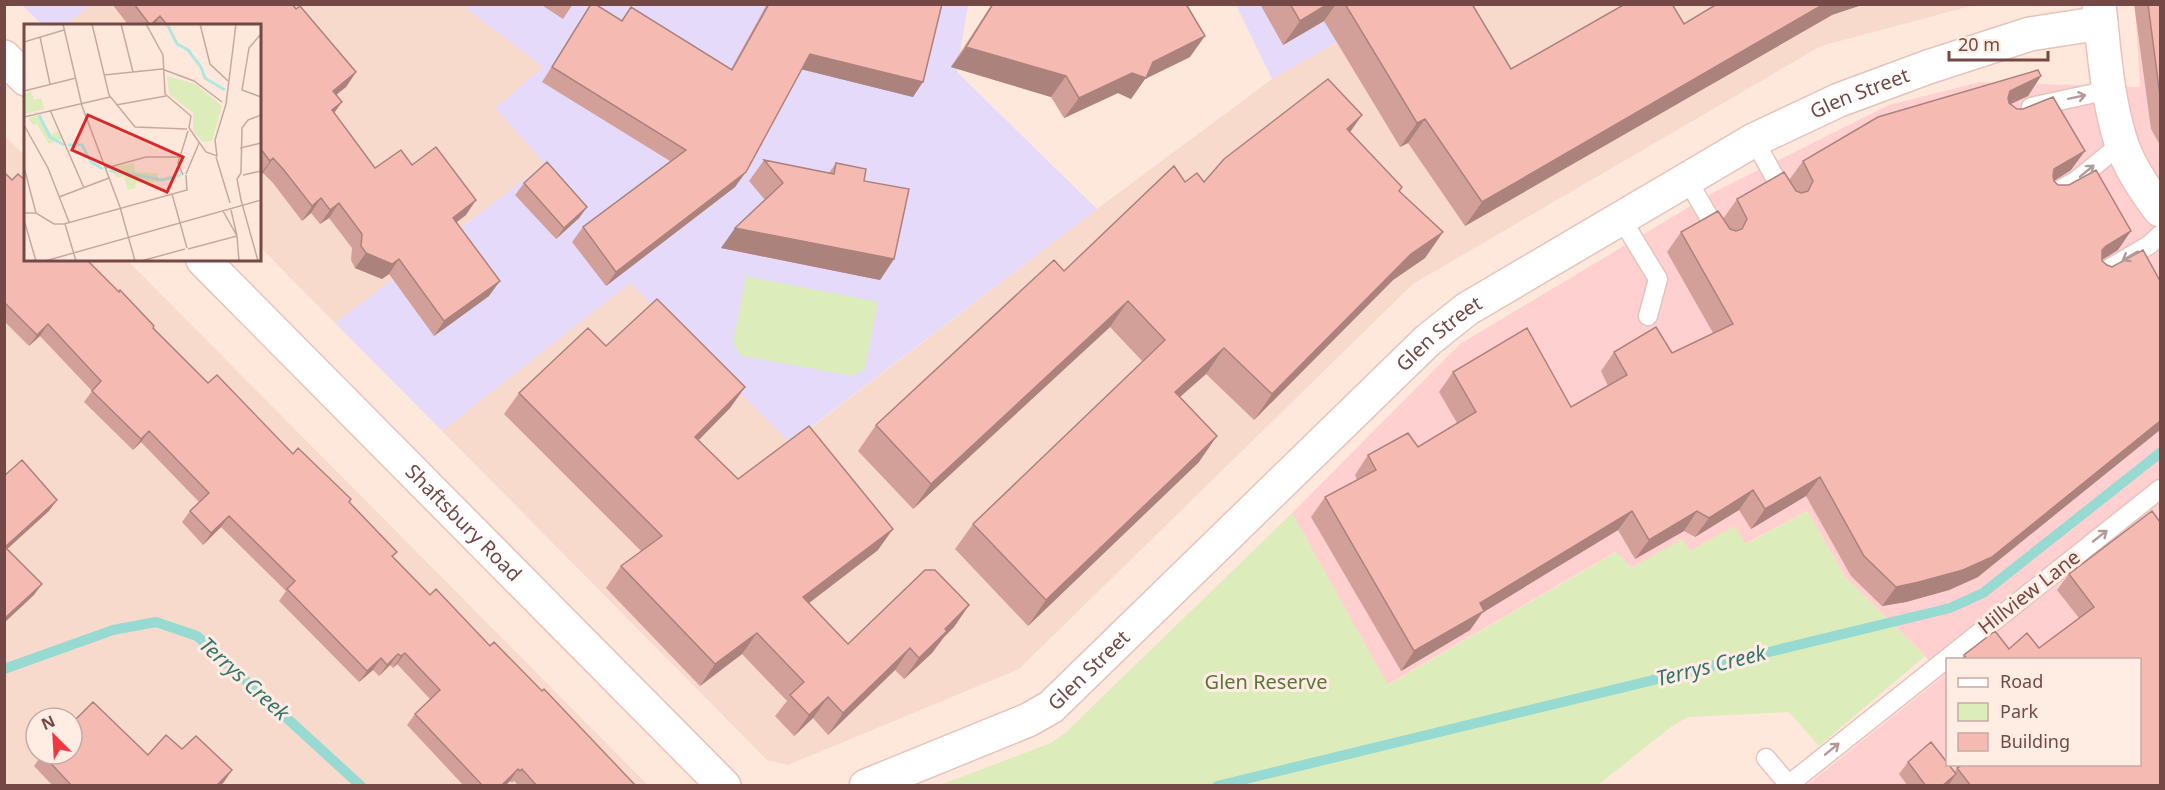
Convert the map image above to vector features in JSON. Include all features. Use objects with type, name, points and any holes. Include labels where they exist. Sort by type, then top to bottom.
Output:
[{"type":"street","points":[[2100,14],[2109,90],[2121,144],[2138,177],[2160,210]]},
{"type":"street","name":"Glen Street","points":[[866,786],[1028,720],[1051,707],[1428,340],[1467,309],[1754,140],[1839,100],[1928,67],[2100,14]]},
{"type":"street","points":[[4,57],[24,77]]},
{"type":"street","name":"Shaftsbury Road","points":[[204,261],[724,786]]},
{"type":"lane","points":[[2014,114],[2033,106],[2109,90]]},
{"type":"lane","points":[[1754,140],[1788,201]]},
{"type":"lane","points":[[2050,195],[2077,180],[2121,144]]},
{"type":"lane","points":[[1687,179],[1722,239]]},
{"type":"lane","points":[[1621,218],[1658,279],[1648,316]]},
{"type":"lane","points":[[2098,275],[2149,245],[2160,235]]},
{"type":"lane","name":"Hillview Lane","points":[[1947,658],[2160,489]]},
{"type":"lane","name":"Hillview Lane","points":[[1787,785],[1946,659]]},
{"type":"lane","points":[[1766,758],[1787,785]]},
{"type":"shaded area","points":[[22,5],[90,5],[66,24],[41,24]]},
{"type":"shaded area","points":[[90,5],[462,5],[544,67],[545,164],[335,323],[261,248],[261,24],[66,24]]},
{"type":"shaded area","points":[[462,5],[968,5],[957,72],[1097,209],[790,443],[630,283],[442,431],[335,323],[545,164],[495,108],[543,67]]},
{"type":"shaded area","points":[[1236,5],[1402,5],[1272,79]]},
{"type":"shaded area","points":[[1402,5],[1975,5],[1821,46],[1413,284],[1019,669],[788,765],[767,760],[442,431],[630,283],[791,443],[1097,209],[1272,79]]},
{"type":"shaded area","points":[[2135,5],[2160,5],[2160,785],[1807,785],[1942,677],[1925,656],[1845,577],[1807,511],[1745,544],[1734,527],[1690,551],[1682,540],[1631,568],[1615,552],[1387,685],[1292,513],[1460,344],[1714,192],[1889,105],[1980,82],[2140,87]]},
{"type":"shaded area","points":[[4,135],[24,155],[24,261],[128,261],[648,785],[5,785]]},
{"type":"green space","points":[[746,276],[878,302],[865,369],[853,376],[742,356],[733,343]]},
{"type":"green space","name":"Glen Reserve","points":[[1807,511],[1845,577],[1925,656],[1819,746],[1789,712],[1688,717],[1672,726],[1598,785],[940,785],[1051,743],[1064,734],[1292,513],[1388,685],[1616,552],[1631,568],[1682,539],[1690,551],[1734,526],[1746,544]]},
{"type":"building","points":[[134,4],[292,4],[296,9],[300,6],[356,72],[333,91],[342,102],[332,110],[375,168],[401,150],[412,165],[436,147],[476,200],[453,218],[500,281],[444,321],[399,259],[392,264],[366,253],[361,246],[362,234],[339,203],[330,210],[321,198],[312,206],[273,158],[270,161],[261,149],[261,24],[166,24],[160,16],[149,24]]},
{"type":"building","points":[[591,4],[595,4],[622,21],[631,7],[732,70],[769,4],[942,4],[923,82],[810,54],[746,172],[616,272],[583,227],[686,150],[552,67]]},
{"type":"building","points":[[993,4],[1186,4],[1205,36],[1153,62],[1146,78],[1132,73],[1079,98],[1066,76],[966,47]]},
{"type":"building","points":[[1290,4],[1328,4],[1300,21]]},
{"type":"building","points":[[1345,4],[1472,4],[1511,69],[1625,4],[1672,4],[1684,24],[1717,4],[1824,4],[1482,202],[1425,119],[1417,123]]},
{"type":"building","points":[[2148,4],[2160,4],[2160,96]]},
{"type":"building","points":[[2038,70],[2041,76],[2010,91],[2009,103],[2017,109],[2023,109],[2053,97],[2085,151],[2054,169],[2054,181],[2058,185],[2069,185],[2096,170],[2131,231],[2102,250],[2102,261],[2112,267],[2143,250],[2160,281],[2160,421],[1992,557],[1963,570],[1896,587],[1864,556],[1820,477],[1765,509],[1753,490],[1709,518],[1697,511],[1649,540],[1632,511],[1480,603],[1484,611],[1414,651],[1325,497],[1376,470],[1368,455],[1408,433],[1418,447],[1476,412],[1453,372],[1527,328],[1571,407],[1627,375],[1614,352],[1656,327],[1672,353],[1733,324],[1681,232],[1718,211],[1730,229],[1736,231],[1742,229],[1747,219],[1737,199],[1784,172],[1796,191],[1801,193],[1808,191],[1813,181],[1803,161],[1878,117]]},
{"type":"building","points":[[1328,79],[1362,115],[1347,129],[1402,187],[1399,191],[1443,232],[1411,254],[1272,394],[1224,348],[1175,392],[1217,436],[1046,600],[973,524],[1165,340],[1128,301],[931,484],[876,425],[1054,260],[1064,271],[1174,166],[1185,182],[1197,173],[1204,182],[1224,159]]},
{"type":"building","points":[[764,160],[834,174],[836,163],[866,169],[864,181],[909,189],[894,259],[735,228],[783,183]]},
{"type":"building","points":[[547,162],[587,207],[564,228],[524,183]]},
{"type":"building","points":[[4,172],[12,180],[18,174],[24,179],[24,261],[88,261],[119,292],[120,290],[154,326],[153,328],[208,383],[217,375],[293,454],[298,448],[351,499],[349,502],[397,552],[392,556],[430,595],[436,589],[490,646],[494,642],[542,691],[544,689],[636,786],[537,786],[522,769],[520,771],[518,769],[501,786],[483,786],[415,714],[440,690],[405,653],[401,656],[398,654],[387,665],[381,658],[367,671],[287,589],[295,581],[229,516],[211,533],[190,511],[209,493],[149,431],[141,439],[92,391],[101,381],[48,324],[37,335],[4,302]]},
{"type":"building","points":[[657,299],[745,387],[695,437],[738,479],[809,426],[893,529],[803,597],[848,644],[925,570],[935,570],[969,605],[945,629],[947,631],[919,658],[910,648],[843,713],[828,697],[809,715],[790,695],[804,682],[757,633],[715,664],[621,566],[662,536],[519,393],[588,328],[606,346]]},
{"type":"building","points":[[22,460],[57,500],[5,547],[42,584],[4,619],[4,476]]},
{"type":"building","points":[[2152,511],[2160,522],[2160,784],[2159,786],[1971,786],[1957,768],[1960,766],[2141,766],[2141,658],[1966,658],[1964,655],[1995,631],[2009,649],[2027,633],[2039,648],[2094,607],[2069,574]]},
{"type":"building","points":[[93,702],[148,755],[166,735],[182,749],[196,736],[232,770],[216,786],[72,786],[53,766],[84,766],[84,711]]},
{"type":"building","points":[[1931,742],[1946,761],[1946,766],[1950,766],[1956,774],[1942,786],[1926,786],[1908,762]]},
{"type":"waterway","name":"Terrys Creek","points":[[1217,786],[1950,608],[1983,593],[2160,453]]},
{"type":"waterway","name":"Terrys Creek","points":[[4,669],[113,630],[156,622],[197,636],[361,786]]}]
